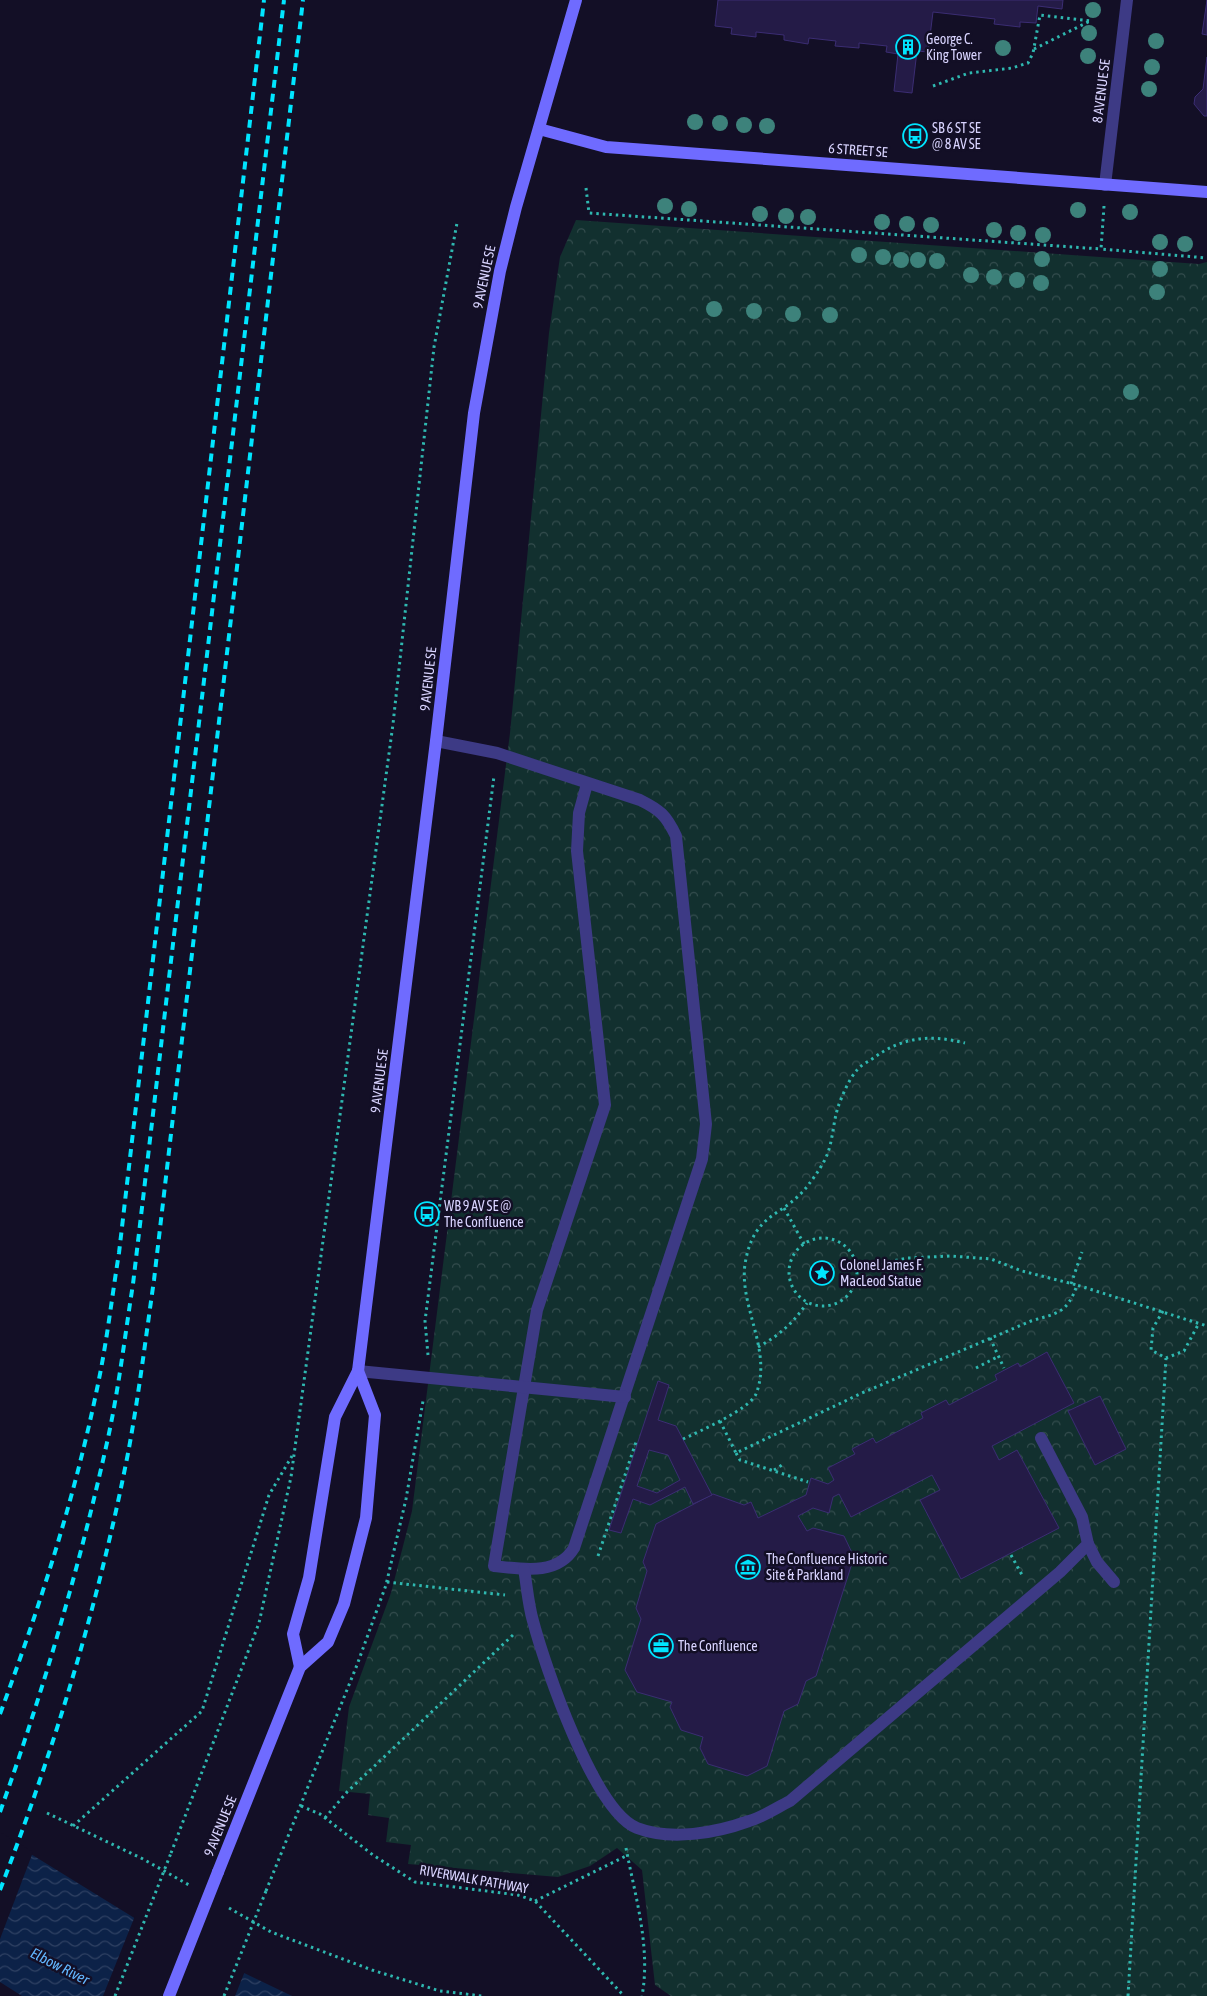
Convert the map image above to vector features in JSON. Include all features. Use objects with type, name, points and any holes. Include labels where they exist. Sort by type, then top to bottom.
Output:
[{"type":"main road","name":"9 AVENUE SE","points":[[300,1667],[293,1634],[309,1578],[335,1417],[358,1371],[436,741],[474,413],[500,271],[519,193],[576,0]]},
{"type":"main road","name":"6 STREET SE","points":[[539,129],[606,147],[1207,192]]},
{"type":"main road","name":"9 AVENUE SE","points":[[169,1996],[300,1667],[328,1642],[344,1604],[366,1518],[375,1416],[358,1371]]},
{"type":"street","name":"8 AVENUE SE","points":[[1105,185],[1127,0]]},
{"type":"street","points":[[436,741],[497,753],[640,800],[661,811],[676,836],[706,1124],[702,1159],[574,1548],[565,1561],[557,1565],[524,1569],[494,1566],[523,1387],[537,1310],[605,1105],[577,851],[579,813],[587,784]]},
{"type":"street","points":[[358,1371],[625,1397]]},
{"type":"street","points":[[1041,1438],[1082,1517],[1088,1544],[1097,1562],[1114,1582]]},
{"type":"street","points":[[524,1569],[532,1620],[566,1718],[587,1762],[621,1818],[636,1827],[669,1834],[720,1830],[750,1821],[790,1801],[1060,1572],[1088,1544]]},
{"type":"path","points":[[933,86],[969,72],[1012,68],[1028,63],[1034,49],[1040,15],[1091,21],[1034,49]]},
{"type":"path","points":[[1101,249],[1105,185]]},
{"type":"path","points":[[586,188],[589,213],[1207,258]]},
{"type":"path","points":[[116,1996],[260,1623],[280,1536],[294,1453],[393,724],[434,347],[457,224]]},
{"type":"path","points":[[224,1996],[357,1665],[386,1585],[414,1462],[429,1347],[425,1321],[497,753]]},
{"type":"path","points":[[683,1439],[720,1421],[752,1401],[756,1395],[760,1370],[758,1346],[744,1281],[745,1263],[757,1229],[764,1220],[784,1208],[808,1185],[827,1155],[838,1108],[857,1070],[889,1047],[917,1038],[945,1038],[965,1043]]},
{"type":"path","points":[[784,1208],[804,1244]]},
{"type":"path","points":[[826,1238],[837,1241],[850,1252],[857,1268],[853,1288],[838,1303],[817,1306],[807,1303],[797,1295],[791,1286],[790,1262],[804,1244],[814,1239],[826,1238]]},
{"type":"path","points":[[1072,1284],[1082,1252]]},
{"type":"path","points":[[857,1268],[908,1258],[951,1256],[991,1259],[1022,1271],[1072,1284],[1207,1326]]},
{"type":"path","points":[[736,1453],[862,1393],[990,1338],[1065,1310],[1077,1286]]},
{"type":"path","points":[[758,1346],[784,1331],[794,1322],[807,1303]]},
{"type":"path","points":[[1162,1311],[1153,1328],[1151,1350],[1166,1358],[1184,1351],[1199,1323]]},
{"type":"path","points":[[990,1338],[1004,1368]]},
{"type":"path","points":[[976,1368],[998,1356]]},
{"type":"path","points":[[1128,1996],[1166,1358]]},
{"type":"path","points":[[720,1421],[740,1460],[808,1482]]},
{"type":"path","points":[[73,1826],[202,1711],[270,1495],[294,1453]]},
{"type":"path","points":[[773,1471],[782,1465]]},
{"type":"path","points":[[325,1818],[348,1792],[519,1630],[532,1620]]},
{"type":"path","name":"RIVERWALK PATHWAY","points":[[301,1806],[325,1818],[373,1855],[416,1882],[518,1895],[535,1901],[624,1996]]},
{"type":"path","points":[[46,1813],[143,1859],[194,1888]]},
{"type":"path","points":[[621,1818],[638,1905],[644,1951],[642,1996]]},
{"type":"path","points":[[535,1901],[628,1856]]},
{"type":"path","points":[[228,1908],[271,1932],[372,1970],[440,1991],[482,1996]]},
{"type":"green space","name":"The Confluence Historic Site & Parkland","points":[[576,220],[1199,264],[1207,262],[1207,1996],[671,1996],[655,1985],[642,1870],[617,1848],[590,1866],[558,1877],[408,1864],[411,1845],[386,1842],[389,1818],[368,1815],[370,1794],[339,1791],[349,1707],[391,1593],[412,1511],[510,733],[549,333],[560,257]]},
{"type":"water","name":"Elbow River","points":[[0,1835],[149,1927],[292,1996],[22,1996],[0,1982]]},
{"type":"pier","points":[[0,1832],[33,1852],[0,1939]]},
{"type":"pier","points":[[135,1916],[245,1971],[235,1996],[103,1996]]},
{"type":"building","name":"George C. King Tower","points":[[718,0],[1063,0],[1062,9],[1038,6],[1036,23],[1020,22],[1020,27],[994,24],[995,19],[933,12],[928,52],[917,51],[912,93],[894,91],[898,54],[886,52],[887,46],[859,43],[859,48],[835,46],[836,41],[809,38],[808,44],[784,40],[784,35],[756,32],[756,37],[731,34],[732,28],[715,26]]},
{"type":"building","points":[[1207,0],[1207,35],[1202,34]]},
{"type":"building","points":[[1207,57],[1207,116],[1204,116],[1194,104],[1195,97],[1203,89]]},
{"type":"building","name":"The Confluence Historic Site & Parkland","points":[[1047,1352],[1074,1403],[992,1446],[999,1460],[1017,1450],[1059,1528],[961,1579],[920,1500],[940,1490],[932,1475],[851,1517],[839,1494],[833,1497],[829,1513],[813,1508],[798,1516],[807,1531],[813,1528],[844,1536],[854,1557],[816,1676],[806,1681],[798,1704],[784,1711],[767,1766],[747,1776],[708,1764],[700,1748],[703,1737],[681,1730],[670,1707],[672,1702],[637,1692],[625,1670],[641,1619],[636,1608],[647,1571],[643,1562],[656,1524],[713,1494],[744,1505],[751,1502],[758,1518],[806,1495],[811,1478],[828,1484],[834,1480],[828,1468],[855,1454],[852,1449],[873,1438],[876,1443],[923,1418],[921,1413],[946,1400],[949,1405],[997,1380],[995,1375],[1018,1363],[1020,1367]]},
{"type":"building","points":[[658,1381],[669,1385],[658,1420],[676,1426],[712,1495],[693,1504],[685,1487],[650,1505],[633,1499],[621,1533],[609,1530]],"holes":[[[649,1450],[668,1455],[680,1480],[657,1493],[637,1486]]]},
{"type":"building","points":[[1100,1396],[1126,1449],[1095,1465],[1068,1411]]},
{"type":"railway","points":[[0,1714],[43,1592],[79,1468],[107,1335],[119,1253],[264,0]]},
{"type":"railway","points":[[0,1812],[32,1720],[86,1533],[119,1380],[133,1284],[284,0]]},
{"type":"railway","points":[[0,1890],[39,1782],[90,1617],[117,1504],[136,1406],[154,1280],[303,0]]},
{"type":"place","name":"George C. King Tower","points":[[908,47]]},
{"type":"place","name":"SB 6 ST SE @ 8 AV SE","points":[[915,136]]},
{"type":"place","name":"WB 9 AV SE @ The Confluence","points":[[427,1214]]},
{"type":"place","name":"Colonel James F. MacLeod Statue","points":[[822,1273]]},
{"type":"place","name":"The Confluence Historic Site & Parkland","points":[[748,1567]]},
{"type":"place","name":"The Confluence","points":[[661,1646]]}]
